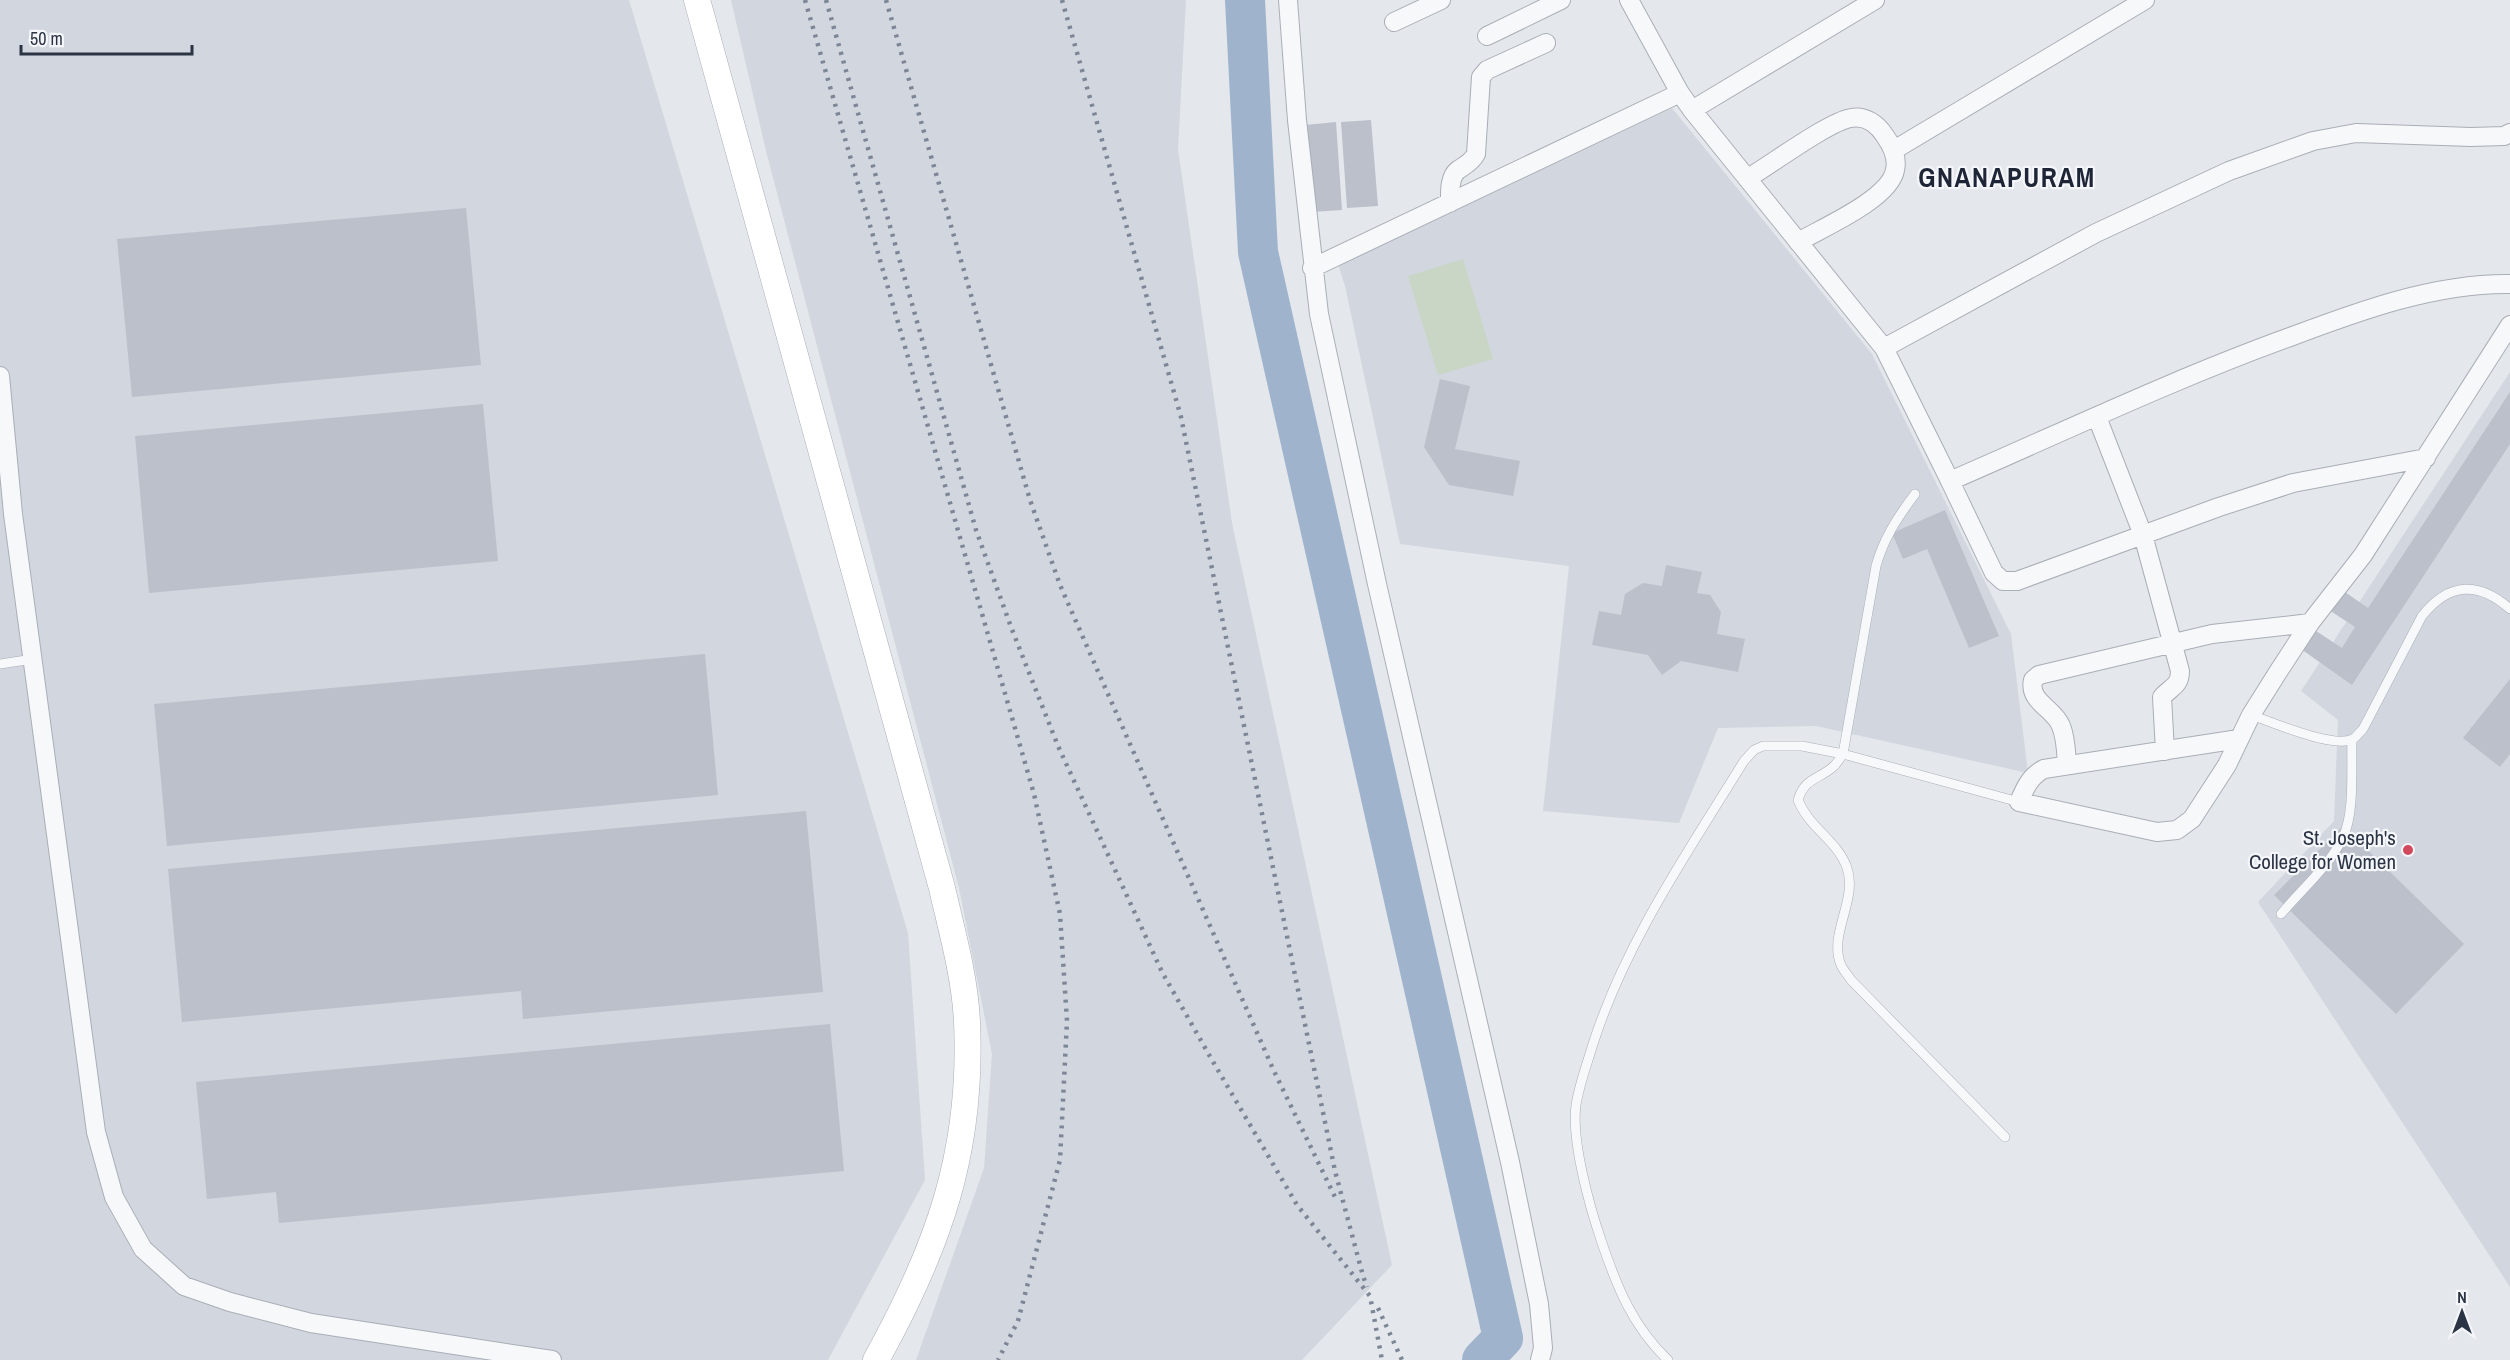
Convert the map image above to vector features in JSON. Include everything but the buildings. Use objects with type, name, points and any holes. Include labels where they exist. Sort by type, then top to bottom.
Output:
[{"type":"street","points":[[698,0],[942,888],[960,968],[966,1010],[967,1092],[950,1189],[928,1256],[902,1313],[876,1360]]},
{"type":"street","points":[[1288,0],[1312,268],[1321,324],[1377,584],[1510,1162],[1539,1304],[1543,1348],[1540,1360]]},
{"type":"street","points":[[1394,22],[1441,0]]},
{"type":"street","points":[[1487,36],[1561,0]]},
{"type":"street","points":[[1629,0],[1680,93],[1692,110],[1884,348],[1994,573],[2003,581],[2017,581],[2293,483],[2426,458]]},
{"type":"street","points":[[1692,110],[1875,0]]},
{"type":"street","points":[[1894,150],[2145,0]]},
{"type":"street","points":[[1450,203],[1451,181],[1455,172],[1471,162],[1476,154],[1481,77],[1487,70],[1546,43]]},
{"type":"street","points":[[1312,268],[1680,93]]},
{"type":"street","points":[[1748,178],[1835,124],[1852,117],[1868,119],[1880,129],[1894,150],[1895,170],[1889,185],[1877,196],[1798,242]]},
{"type":"street","points":[[1884,348],[2096,233],[2229,171],[2313,141],[2356,133],[2470,137],[2504,136],[2510,133]]},
{"type":"street","points":[[1950,481],[2174,382],[2326,323],[2394,302],[2456,288],[2510,284]]},
{"type":"street","points":[[2239,739],[2165,752],[2067,764],[2035,773],[2019,802],[2157,832],[2177,830],[2192,819],[2227,765],[2251,715],[2310,623],[2363,555],[2510,325]]},
{"type":"street","points":[[0,386],[13,514],[96,1132],[114,1197],[143,1250],[184,1286],[230,1302],[311,1323],[552,1360]]},
{"type":"street","points":[[2097,417],[2143,535],[2173,642],[2181,680],[2162,697],[2165,752]]},
{"type":"street","points":[[2067,764],[2061,727],[2031,687],[2033,680],[2046,672],[2173,642],[2239,630],[2310,623]]},
{"type":"lane","points":[[1915,494],[1883,541],[1876,566],[1843,754],[1835,766],[1811,780],[1802,789],[1798,800],[1811,824],[1838,851],[1847,868],[1850,888],[1838,944],[1840,964],[1851,980],[2005,1137]]},
{"type":"lane","points":[[2251,715],[2322,738],[2339,741],[2352,739],[2363,729],[2422,616],[2432,603],[2448,592],[2467,589],[2483,591],[2497,597],[2510,609]]},
{"type":"lane","points":[[0,664],[33,659]]},
{"type":"lane","points":[[2281,914],[2330,857],[2343,837],[2350,801],[2352,739]]},
{"type":"lane","points":[[1668,1360],[1641,1331],[1626,1306],[1595,1223],[1576,1129],[1576,1106],[1583,1078],[1617,980],[1633,946],[1668,884],[1744,761],[1754,750],[1763,746],[1802,746],[1843,754],[2019,802]]},
{"type":"shaded area","points":[[0,0],[629,0],[908,933],[925,1180],[828,1360],[0,1360]]},
{"type":"shaded area","points":[[731,0],[1186,0],[1178,149],[1232,523],[1392,1265],[1302,1360],[916,1360],[984,1168],[992,1054],[959,888],[766,151]]},
{"type":"shaded area","points":[[1672,108],[1872,354],[2011,634],[2028,773],[1816,726],[1718,728],[1679,823],[1543,811],[1569,566],[1400,544],[1345,286],[1338,264]]},
{"type":"shaded area","name":"St. Joseph's College for Women","points":[[2510,372],[2510,1287],[2258,902],[2334,821],[2338,720],[2301,691]]},
{"type":"green space","points":[[1463,259],[1493,359],[1438,375],[1408,276]]},
{"type":"waterway","points":[[1245,0],[1258,252],[1503,1338],[1482,1360]]},
{"type":"railway","points":[[805,0],[1034,794],[1060,914],[1067,1021],[1060,1160],[1018,1321],[998,1360]]},
{"type":"railway","points":[[826,0],[976,530],[1058,746],[1162,972],[1297,1205],[1370,1296],[1382,1360]]},
{"type":"railway","points":[[886,0],[1030,500],[1060,585],[1273,1069],[1335,1197]]},
{"type":"railway","points":[[1062,0],[1181,417],[1335,1171],[1367,1287]]},
{"type":"railway","points":[[1378,1308],[1402,1360]]},
{"type":"place","name":"St. Joseph's College for Women","points":[[2408,850]]},
{"type":"district","name":"GNANAPURAM","points":[[2007,178]]}]
